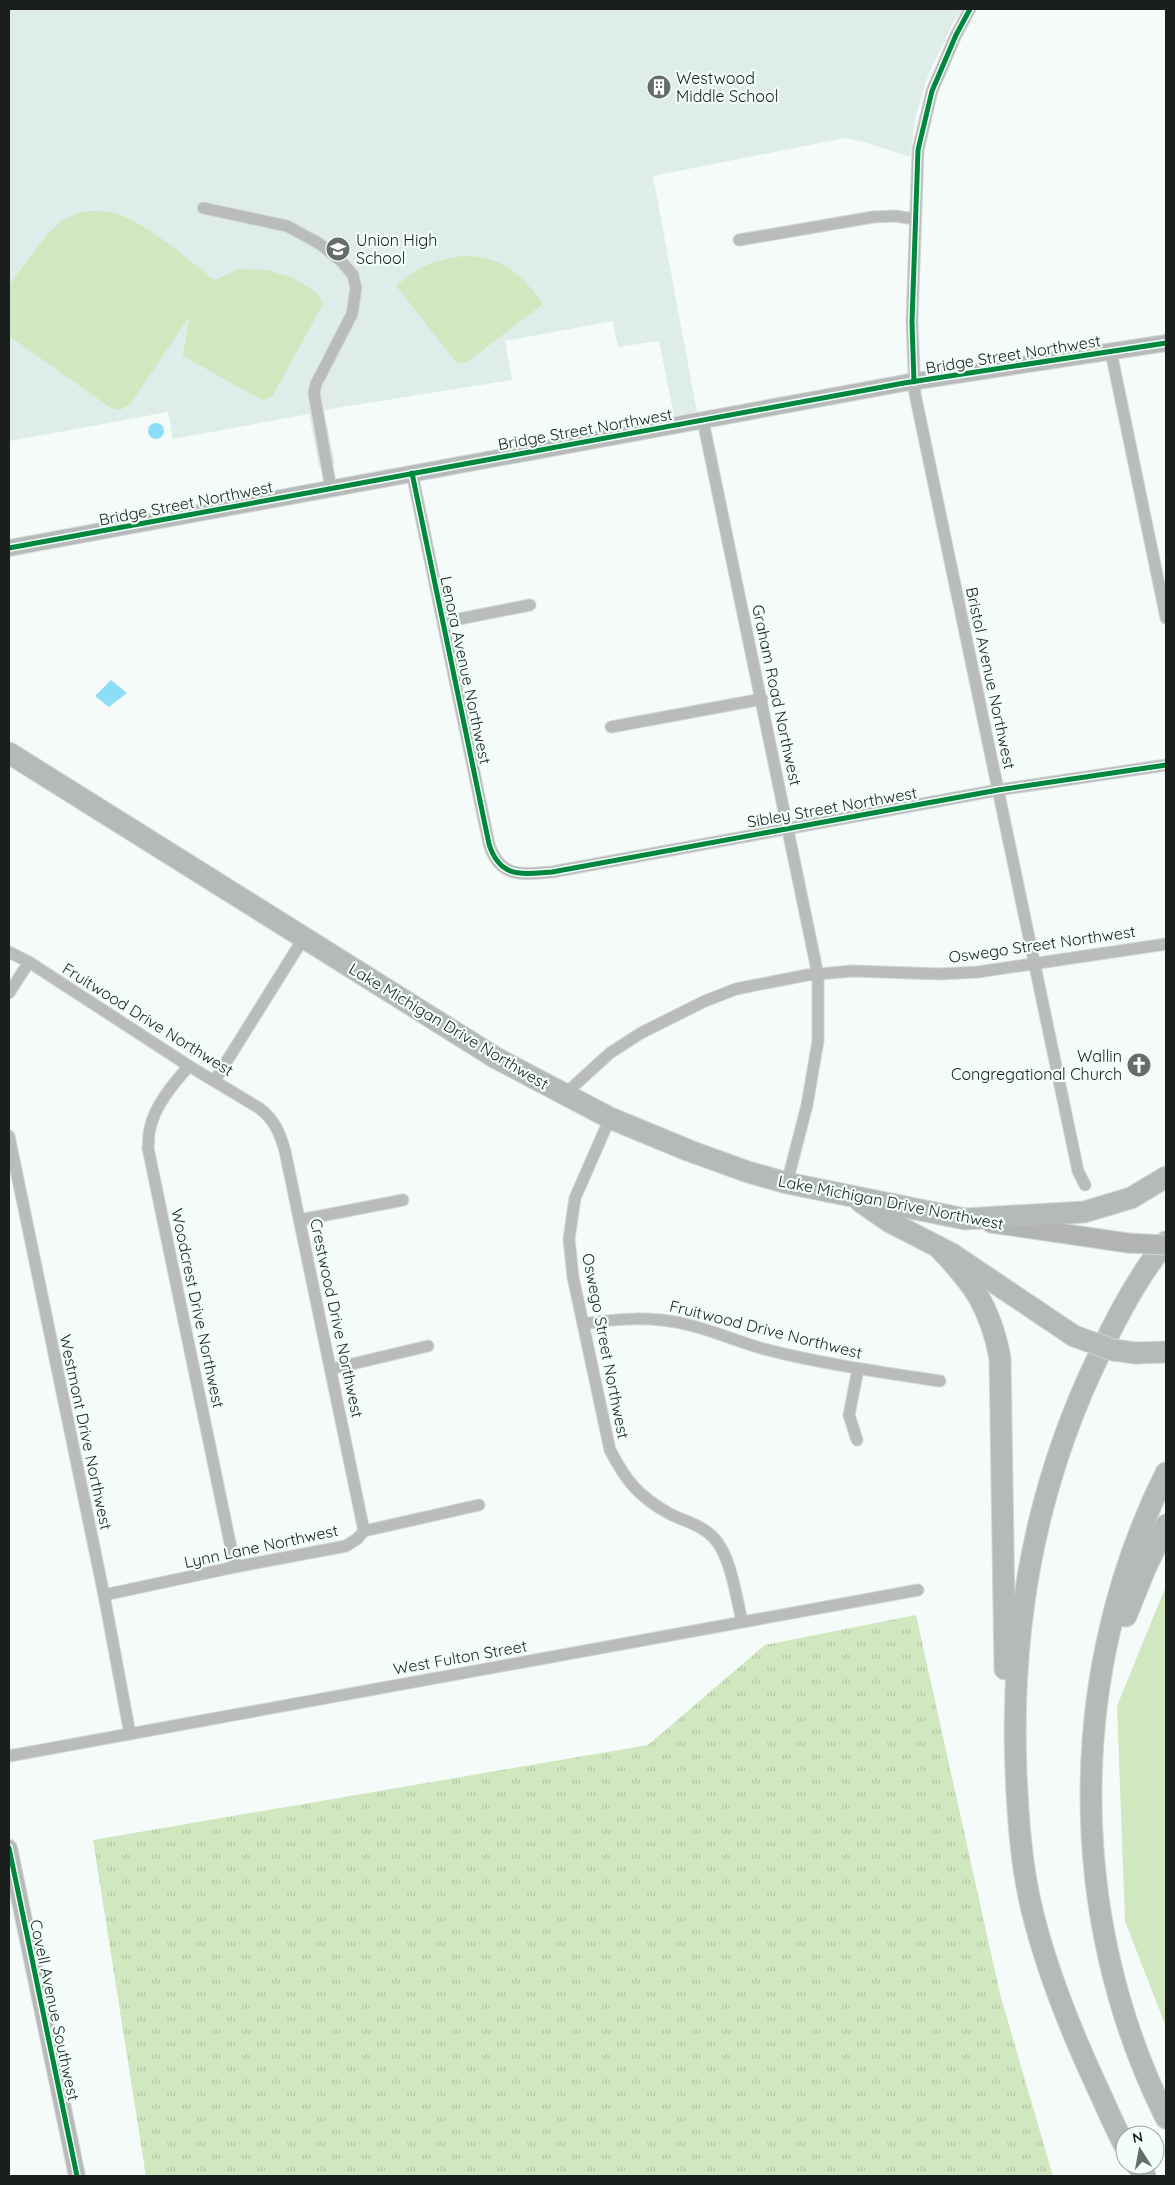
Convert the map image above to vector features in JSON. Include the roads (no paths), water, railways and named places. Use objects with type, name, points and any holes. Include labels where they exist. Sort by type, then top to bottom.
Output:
[{"type":"highway","name":"Lake Michigan Drive Northwest","points":[[9,753],[488,1053],[610,1118],[690,1151],[748,1172],[854,1198],[965,1219]]},
{"type":"highway","points":[[965,1219],[1084,1212],[1131,1198],[1166,1177]]},
{"type":"highway","points":[[854,1198],[890,1222],[952,1254],[1074,1336],[1113,1350],[1136,1353],[1166,1352]]},
{"type":"highway","points":[[1115,2125],[1077,2044],[1052,1981],[1032,1908],[1017,1805],[1014,1733],[1017,1668],[1023,1606],[1031,1554],[1064,1437],[1084,1385],[1127,1300],[1153,1258],[1166,1243]]},
{"type":"highway","points":[[937,1246],[971,1283],[985,1306],[996,1334],[1000,1358],[1006,1768],[1017,1805]]},
{"type":"highway","points":[[1166,1473],[1127,1568],[1102,1664],[1092,1762],[1091,1817],[1094,1872],[1117,1990],[1136,2046],[1166,2118]]},
{"type":"highway","points":[[1098,1697],[1129,1607],[1166,1525]]},
{"type":"main road","name":"Bridge Street Northwest","points":[[9,548],[914,382],[1166,344]]},
{"type":"main road","name":"Lake Michigan Drive Northwest","points":[[965,1219],[1128,1242],[1166,1243]]},
{"type":"main road","name":"Covell Avenue Southwest","points":[[9,1848],[77,2176]]},
{"type":"street","name":"Bristol Avenue Northwest","points":[[970,9],[942,64],[932,91],[918,150],[912,322],[915,394],[1078,1171],[1085,1185]]},
{"type":"street","points":[[203,208],[287,226],[320,244],[341,261],[353,275],[356,288],[352,314],[316,384],[314,393],[331,489]]},
{"type":"street","points":[[738,240],[873,217],[895,216],[915,219]]},
{"type":"street","points":[[1111,352],[1166,618]]},
{"type":"street","name":"Graham Road Northwest","points":[[703,421],[818,975],[818,1041],[807,1105],[787,1183]]},
{"type":"street","name":"Lenora Avenue Northwest","points":[[412,473],[489,844],[493,856],[504,868]]},
{"type":"street","points":[[444,622],[530,605]]},
{"type":"street","points":[[612,727],[762,699]]},
{"type":"street","name":"Sibley Street Northwest","points":[[504,868],[522,874],[552,872],[788,827],[998,790],[1166,765]]},
{"type":"street","points":[[215,1080],[304,939]]},
{"type":"street","name":"Oswego Street Northwest","points":[[565,1094],[610,1053],[641,1033],[705,1001],[736,989],[807,975],[853,971],[940,974],[978,972],[1166,944]]},
{"type":"street","name":"Fruitwood Drive Northwest","points":[[9,952],[29,962],[189,1066],[215,1080],[269,1115]]},
{"type":"street","points":[[9,993],[29,962]]},
{"type":"street","name":"Woodcrest Drive Northwest","points":[[189,1066],[174,1083],[152,1119],[148,1148],[236,1567]]},
{"type":"street","name":"Crestwood Drive Northwest","points":[[269,1115],[281,1135],[364,1531]]},
{"type":"street","name":"Oswego Street Northwest","points":[[610,1118],[575,1198],[569,1239],[573,1277],[610,1450],[624,1476],[643,1497],[670,1514],[695,1524],[714,1537],[724,1553],[742,1621]]},
{"type":"street","name":"Westmont Drive Northwest","points":[[9,1136],[104,1595],[130,1734]]},
{"type":"street","points":[[300,1220],[403,1200]]},
{"type":"street","name":"Fruitwood Drive Northwest","points":[[584,1324],[619,1318],[650,1318],[688,1324],[763,1348],[858,1369],[940,1381]]},
{"type":"street","points":[[331,1369],[428,1346]]},
{"type":"street","points":[[857,1440],[849,1415],[858,1369]]},
{"type":"street","name":"Lynn Lane Northwest","points":[[104,1595],[346,1546],[357,1539],[364,1531],[479,1505]]},
{"type":"street","name":"West Fulton Street","points":[[9,1756],[918,1590]]},
{"type":"water","points":[[156,423],[162,425],[164,431],[162,437],[156,439],[150,437],[148,431],[150,425]]},
{"type":"water","points":[[111,680],[127,693],[109,707],[95,696]]},
{"type":"place","name":"Westwood Middle School","points":[[659,87]]},
{"type":"place","name":"Union High School","points":[[338,249]]},
{"type":"place","name":"Wallin Congregational Church","points":[[1139,1065]]}]
